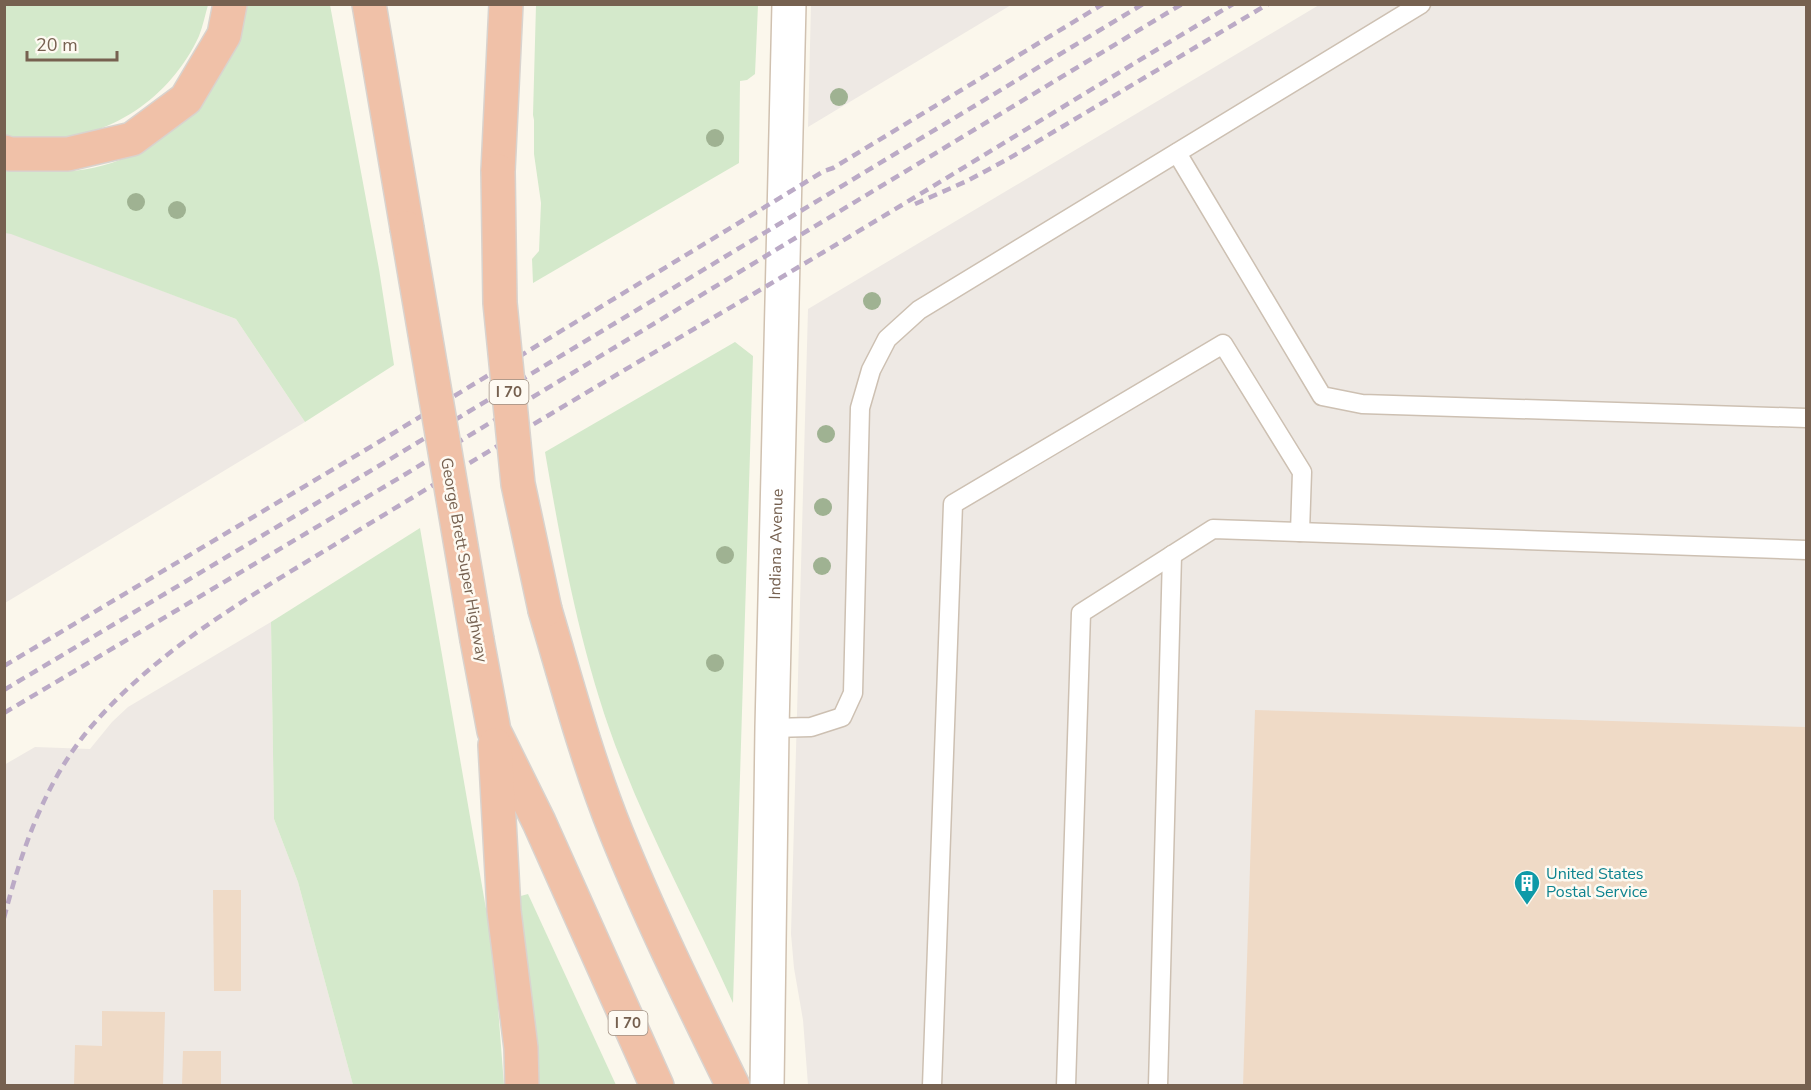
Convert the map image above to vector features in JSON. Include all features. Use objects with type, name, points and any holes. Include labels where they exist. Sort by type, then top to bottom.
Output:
[{"type":"highway","points":[[4,152],[10,154],[68,154],[132,139],[186,99],[224,35],[230,4]]},
{"type":"highway","name":"George Brett Super Highway","points":[[369,4],[494,731],[539,822],[657,1086]]},
{"type":"highway","name":"I 70","points":[[506,4],[498,171],[501,303],[518,484],[546,610],[583,738],[612,821],[673,963],[733,1086]]},
{"type":"highway","points":[[494,731],[504,911],[521,1048],[522,1086]]},
{"type":"street","name":"Indiana Avenue","points":[[767,1086],[772,728],[789,4]]},
{"type":"lane","points":[[772,728],[812,727],[842,717],[853,693],[860,408],[871,370],[887,339],[919,310],[1421,4]]},
{"type":"lane","points":[[1177,153],[1322,396],[1362,404],[1806,417]]},
{"type":"lane","points":[[932,1086],[953,504],[1223,344],[1302,472],[1300,532]]},
{"type":"lane","points":[[1066,1086],[1081,613],[1213,529],[1806,550]]},
{"type":"lane","points":[[1158,1086],[1172,555]]},
{"type":"shaded area","points":[[811,4],[1011,5],[808,127]]},
{"type":"shaded area","points":[[1319,5],[1806,5],[1806,1085],[808,1085],[803,1020],[791,934],[808,309]]},
{"type":"shaded area","points":[[5,233],[11,233],[236,319],[305,422],[5,603]]},
{"type":"shaded area","points":[[271,622],[274,819],[298,882],[353,1085],[5,1085],[4,765],[35,747],[90,749],[112,722],[128,707]]},
{"type":"green space","points":[[4,5],[208,5],[199,36],[186,59],[152,98],[109,125],[84,134],[32,139],[5,135]]},
{"type":"green space","points":[[244,5],[330,5],[379,269],[394,365],[305,422],[236,319],[5,233],[5,169],[55,172],[102,166],[123,159],[165,135],[184,117]]},
{"type":"green space","points":[[536,5],[758,5],[755,74],[747,80],[740,81],[739,163],[533,283],[532,259],[539,251],[541,203],[534,154],[533,115]]},
{"type":"green space","points":[[735,342],[753,356],[733,1003],[647,822],[607,723],[575,608],[545,452]]},
{"type":"green space","points":[[420,528],[494,955],[504,1085],[353,1085],[298,882],[274,819],[271,622]]},
{"type":"green space","points":[[528,894],[616,1085],[533,1085],[517,897]]},
{"type":"building","name":"United States Postal Service","points":[[1255,710],[1806,727],[1806,1086],[1243,1086]]},
{"type":"building","points":[[213,890],[241,890],[241,991],[214,991]]},
{"type":"building","points":[[102,1011],[165,1012],[163,1086],[74,1086],[75,1045],[102,1046]]},
{"type":"building","points":[[183,1051],[221,1051],[221,1086],[182,1086]]},
{"type":"railway","points":[[4,666],[1103,4]]},
{"type":"railway","points":[[4,690],[1143,4]]},
{"type":"railway","points":[[4,713],[399,478],[1182,4]]},
{"type":"railway","points":[[4,918],[19,865],[38,813],[64,764],[79,741],[97,720],[121,695],[173,650],[286,574],[1233,4]]},
{"type":"railway","points":[[915,204],[967,181],[1008,159],[1268,4]]},
{"type":"place","name":"United States Postal Service","points":[[1527,906]]}]
